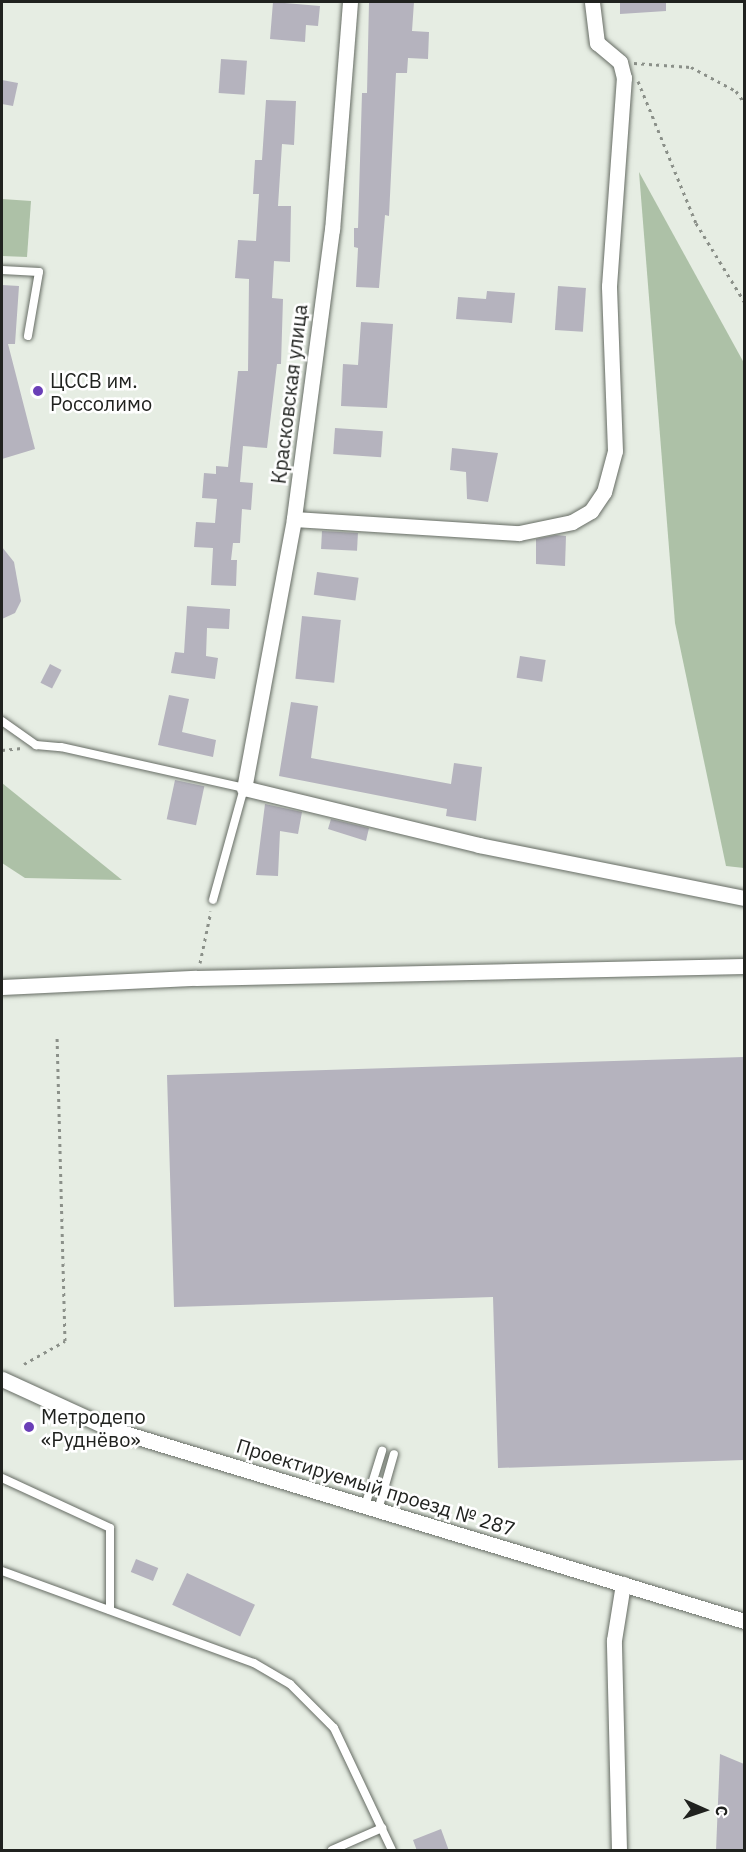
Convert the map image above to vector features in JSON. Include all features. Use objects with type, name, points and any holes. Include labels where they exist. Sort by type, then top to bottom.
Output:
[{"type":"street","name":"Красковская улица","points":[[244,788],[294,519],[332,230],[350,2]]},
{"type":"street","points":[[294,519],[519,533],[572,522],[591,511],[604,492],[615,452],[609,286],[624,78],[620,62],[597,43],[592,2]]},
{"type":"street","points":[[244,788],[479,845],[744,898]]},
{"type":"street","points":[[2,987],[196,978],[744,966]]},
{"type":"street","name":"Проектируемый проезд № 287","points":[[2,1379],[111,1429],[744,1621]]},
{"type":"street","points":[[619,1851],[614,1640],[623,1584]]},
{"type":"lane","points":[[2,270],[39,272],[28,336]]},
{"type":"lane","points":[[2,721],[36,745],[61,747],[244,788],[213,900]]},
{"type":"lane","points":[[372,1508],[382,1451]]},
{"type":"lane","points":[[372,1508],[394,1454]]},
{"type":"lane","points":[[2,1478],[110,1528],[110,1610]]},
{"type":"lane","points":[[2,1570],[254,1664],[290,1684],[334,1728],[392,1851]]},
{"type":"lane","points":[[332,1851],[382,1828]]},
{"type":"path","points":[[620,62],[691,67],[736,91],[744,102]]},
{"type":"path","points":[[620,62],[642,85],[696,223],[744,301]]},
{"type":"path","points":[[2,750],[36,745]]},
{"type":"path","points":[[199,965],[213,900]]},
{"type":"path","points":[[24,1364],[65,1341],[57,1038]]},
{"type":"green space","points":[[639,172],[744,363],[744,868],[726,866],[675,623]]},
{"type":"green space","points":[[2,199],[31,201],[27,257],[2,256]]},
{"type":"green space","points":[[2,783],[122,880],[25,878],[2,863]]},
{"type":"building","points":[[273,2],[320,6],[318,26],[306,25],[305,42],[270,39]]},
{"type":"building","points":[[369,2],[414,2],[412,31],[429,32],[428,59],[408,58],[407,73],[396,73],[389,216],[385,215],[379,288],[356,287],[358,248],[354,247],[354,228],[358,228],[362,93],[367,93]]},
{"type":"building","points":[[620,2],[666,2],[666,11],[620,14]]},
{"type":"building","points":[[221,59],[247,61],[245,95],[219,93]]},
{"type":"building","points":[[2,80],[18,83],[13,106],[2,104]]},
{"type":"building","points":[[266,100],[296,101],[294,145],[282,144],[278,206],[291,206],[290,262],[274,261],[272,298],[283,299],[281,364],[277,364],[267,448],[243,446],[240,482],[253,483],[251,510],[242,509],[240,543],[233,543],[231,560],[237,560],[236,586],[211,585],[213,548],[194,547],[196,522],[215,523],[217,499],[202,498],[204,473],[216,474],[216,466],[228,467],[238,371],[248,371],[249,279],[235,278],[238,240],[256,241],[259,194],[253,194],[255,160],[262,160]]},
{"type":"building","points":[[2,285],[19,286],[15,344],[8,344],[35,449],[2,459]]},
{"type":"building","points":[[558,286],[586,288],[583,332],[555,330]]},
{"type":"building","points":[[487,291],[515,293],[512,323],[456,319],[458,297],[486,299]]},
{"type":"building","points":[[361,322],[393,324],[387,408],[341,406],[343,364],[358,365]]},
{"type":"building","points":[[335,428],[383,431],[381,457],[333,454]]},
{"type":"building","points":[[452,448],[498,453],[488,502],[467,499],[466,472],[450,470]]},
{"type":"building","points":[[322,531],[358,533],[357,551],[321,549]]},
{"type":"building","points":[[556,535],[566,536],[565,566],[536,564],[536,539]]},
{"type":"building","points":[[2,547],[14,562],[21,601],[15,613],[2,619]]},
{"type":"building","points":[[317,572],[359,578],[355,601],[314,595]]},
{"type":"building","points":[[187,606],[230,609],[229,629],[207,628],[206,656],[218,658],[215,679],[171,673],[175,652],[184,653]]},
{"type":"building","points":[[302,616],[341,620],[334,683],[295,679]]},
{"type":"building","points":[[520,656],[546,660],[542,682],[517,678]]},
{"type":"building","points":[[50,664],[62,670],[52,689],[40,683]]},
{"type":"building","points":[[169,695],[189,699],[182,732],[216,740],[213,757],[158,745]]},
{"type":"building","points":[[291,702],[318,706],[311,758],[451,784],[454,763],[482,767],[476,821],[446,816],[447,809],[279,776]]},
{"type":"building","points":[[175,780],[204,786],[196,825],[167,819]]},
{"type":"building","points":[[265,804],[302,812],[298,834],[280,831],[278,876],[256,875]]},
{"type":"building","points":[[331,819],[369,828],[366,841],[328,829]]},
{"type":"building","points":[[744,1057],[744,1460],[498,1468],[493,1297],[174,1307],[167,1075]]},
{"type":"building","points":[[136,1559],[158,1568],[153,1581],[131,1572]]},
{"type":"building","points":[[187,1573],[255,1605],[240,1636],[172,1605]]},
{"type":"building","points":[[720,1754],[744,1764],[744,1851],[716,1851]]},
{"type":"building","points":[[441,1829],[449,1851],[417,1851],[413,1840]]},
{"type":"place","name":"ЦССВ им. Россолимо","points":[[38,391]]},
{"type":"place","name":"Метродепо «Руднёво»","points":[[29,1427]]}]
